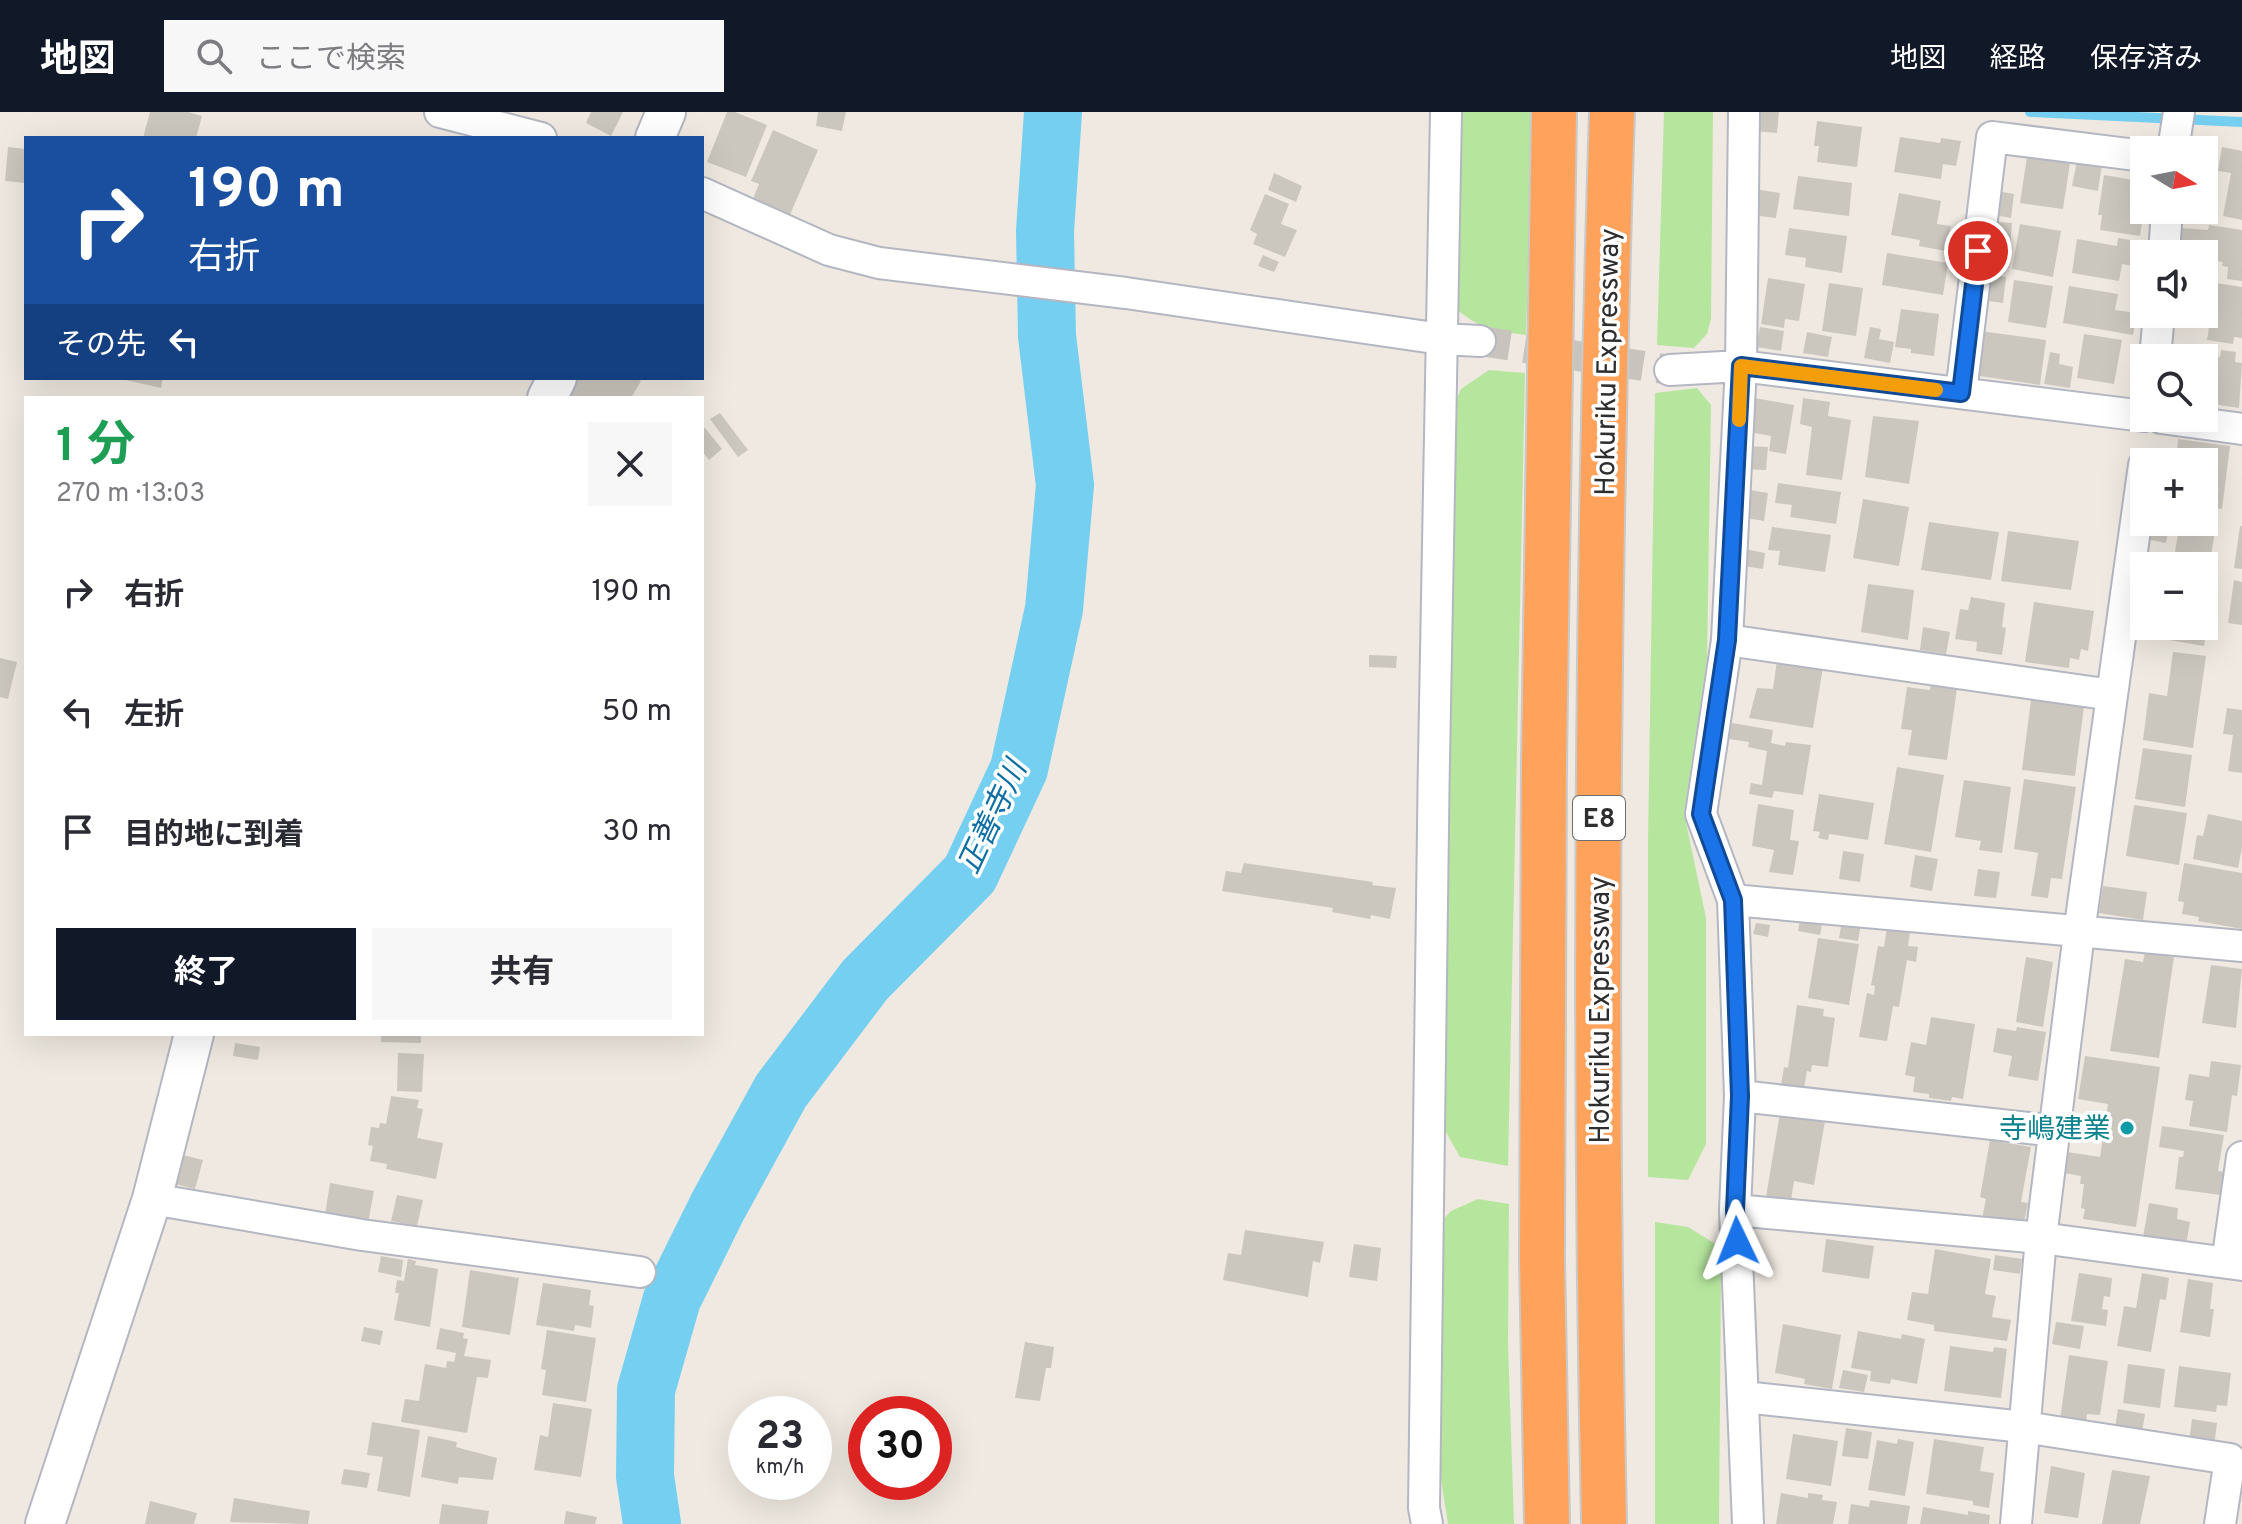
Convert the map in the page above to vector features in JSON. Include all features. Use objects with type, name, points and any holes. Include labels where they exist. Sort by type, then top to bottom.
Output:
[{"type":"highway","name":"Hokuriku Expressway","points":[[1547,1524],[1542,1259],[1544,791],[1554,112]]},
{"type":"highway","name":"Hokuriku Expressway","points":[[1604,1524],[1599,1264],[1599,758],[1612,112]]},
{"type":"street","points":[[440,112],[533,136]]},
{"type":"street","points":[[656,136],[666,112]]},
{"type":"street","points":[[1427,1524],[1424,1508],[1427,1179],[1446,112]]},
{"type":"street","points":[[1744,112],[1741,366],[1727,640],[1701,814],[1733,900],[1740,1096],[1735,1210],[1748,1524]]},
{"type":"street","points":[[2175,136],[2179,112]]},
{"type":"street","points":[[1961,393],[1992,137],[2130,154]]},
{"type":"street","points":[[704,194],[829,250],[879,263],[1126,293],[1441,339],[1480,341]]},
{"type":"street","points":[[1670,370],[1741,366],[2130,414]]},
{"type":"street","points":[[2218,426],[2242,429]]},
{"type":"street","points":[[2016,1524],[2041,1238],[2134,536]]},
{"type":"street","points":[[1727,640],[2112,695]]},
{"type":"street","points":[[1733,900],[2242,946]]},
{"type":"street","points":[[45,1524],[152,1199],[193,1036]]},
{"type":"street","points":[[1740,1096],[2055,1131]]},
{"type":"street","points":[[1735,1210],[2041,1238],[2234,1264],[2242,1157]]},
{"type":"street","points":[[152,1199],[362,1235],[640,1272]]},
{"type":"street","points":[[1744,1397],[2024,1427],[2230,1459],[2220,1524]]},
{"type":"green space","points":[[1445,112],[1533,112],[1526,335],[1483,326],[1446,301]]},
{"type":"green space","points":[[1664,112],[1713,112],[1711,319],[1707,334],[1694,348],[1657,345]]},
{"type":"green space","points":[[1489,370],[1525,373],[1508,1166],[1460,1157],[1442,1125],[1450,414],[1461,389]]},
{"type":"green space","points":[[1697,388],[1711,405],[1707,659],[1684,813],[1706,918],[1706,1144],[1688,1180],[1648,1177],[1648,843],[1655,393]]},
{"type":"green space","points":[[1478,1199],[1509,1204],[1508,1344],[1514,1524],[1448,1524],[1440,1473],[1440,1223],[1451,1211]]},
{"type":"green space","points":[[1655,1222],[1688,1227],[1717,1245],[1721,1274],[1719,1524],[1655,1524]]},
{"type":"building","points":[[150,112],[188,112],[202,116],[197,136],[144,136]]},
{"type":"building","points":[[591,112],[623,112],[611,136],[586,123]]},
{"type":"building","points":[[727,112],[735,112],[767,125],[746,177],[707,162]]},
{"type":"building","points":[[818,112],[846,112],[842,131],[816,126]]},
{"type":"building","points":[[1756,112],[1779,112],[1777,133],[1754,131]]},
{"type":"building","points":[[1817,121],[1862,127],[1857,167],[1817,162],[1819,146],[1814,146]]},
{"type":"building","points":[[773,130],[818,150],[789,217],[752,201],[759,184],[751,181]]},
{"type":"building","points":[[1900,137],[1940,143],[1941,138],[1961,141],[1956,166],[1943,164],[1941,179],[1894,172]]},
{"type":"building","points":[[8,147],[24,149],[24,183],[5,181]]},
{"type":"building","points":[[2222,147],[2242,151],[2242,220],[2223,216],[2231,173],[2218,171]]},
{"type":"building","points":[[2027,157],[2070,163],[2063,209],[2020,203]]},
{"type":"building","points":[[2077,161],[2102,165],[2098,191],[2072,186]]},
{"type":"building","points":[[1274,173],[1302,186],[1296,202],[1268,190]]},
{"type":"building","points":[[2104,175],[2130,180],[2130,224],[2142,224],[2140,236],[2100,230],[2102,215],[2098,215]]},
{"type":"building","points":[[1798,176],[1852,183],[1849,216],[1793,209]]},
{"type":"building","points":[[1754,189],[1780,193],[1776,218],[1751,215]]},
{"type":"building","points":[[1991,190],[2014,194],[2011,218],[1987,214]]},
{"type":"building","points":[[1899,193],[1941,201],[1937,224],[1951,226],[1946,251],[1919,246],[1920,240],[1891,235]]},
{"type":"building","points":[[1265,194],[1289,204],[1281,224],[1297,230],[1285,257],[1253,244],[1257,234],[1250,230]]},
{"type":"building","points":[[1987,221],[2012,223],[2010,247],[1984,245]]},
{"type":"building","points":[[2020,224],[2061,231],[2053,277],[2012,269]]},
{"type":"building","points":[[2209,225],[2242,230],[2242,281],[2227,279],[2228,267],[2218,261],[2218,240],[2178,240],[2180,228],[2208,230]]},
{"type":"building","points":[[1789,228],[1847,236],[1842,273],[1805,267],[1806,258],[1785,255]]},
{"type":"building","points":[[2118,238],[2130,240],[2130,266],[2122,264],[2119,281],[2072,273],[2077,239],[2117,246]]},
{"type":"building","points":[[1887,253],[1948,263],[1943,295],[1882,285]]},
{"type":"building","points":[[1263,255],[1279,262],[1274,272],[1258,266]]},
{"type":"building","points":[[1984,274],[2006,277],[2003,303],[1981,300]]},
{"type":"building","points":[[1768,278],[1805,284],[1799,321],[1785,319],[1784,328],[1761,324]]},
{"type":"building","points":[[2014,280],[2053,286],[2046,328],[2008,322]]},
{"type":"building","points":[[1829,283],[1863,288],[1856,336],[1822,331]]},
{"type":"building","points":[[2218,283],[2242,287],[2242,338],[2234,337],[2233,344],[2207,340],[2209,328],[2218,328]]},
{"type":"building","points":[[2069,286],[2118,294],[2115,310],[2130,312],[2130,328],[2134,328],[2133,335],[2063,323]]},
{"type":"building","points":[[1901,309],[1939,314],[1934,356],[1895,347]]},
{"type":"building","points":[[1760,327],[1784,331],[1781,351],[1756,347]]},
{"type":"building","points":[[1870,327],[1881,329],[1879,339],[1894,342],[1890,363],[1864,358]]},
{"type":"building","points":[[1980,331],[2046,340],[2040,385],[1973,375]]},
{"type":"building","points":[[1807,332],[1832,337],[1828,357],[1803,353]]},
{"type":"building","points":[[2084,334],[2122,340],[2114,384],[2077,378]]},
{"type":"building","points":[[2221,350],[2236,352],[2235,362],[2242,363],[2239,408],[2218,405],[2218,357]]},
{"type":"building","points":[[2050,352],[2060,354],[2059,364],[2073,367],[2070,388],[2044,384]]},
{"type":"building","points":[[126,380],[163,380],[161,388]]},
{"type":"building","points":[[575,380],[641,381],[632,396],[565,396]]},
{"type":"building","points":[[1754,398],[1794,405],[1786,454],[1769,451],[1771,436],[1749,432]]},
{"type":"building","points":[[1803,398],[1830,402],[1828,416],[1851,420],[1842,480],[1806,475],[1812,427],[1800,424]]},
{"type":"building","points":[[720,413],[748,450],[738,457],[710,419]]},
{"type":"building","points":[[1873,416],[1919,421],[1909,484],[1865,477]]},
{"type":"building","points":[[704,429],[722,449],[709,460],[704,454]]},
{"type":"building","points":[[2178,439],[2230,446],[2222,509],[2218,509],[2218,448],[2177,448]]},
{"type":"building","points":[[1743,446],[1768,447],[1766,470],[1743,469]]},
{"type":"building","points":[[1778,483],[1841,492],[1836,524],[1790,517],[1792,505],[1775,503]]},
{"type":"building","points":[[1743,489],[1768,493],[1764,521],[1740,517]]},
{"type":"building","points":[[1863,499],[1909,507],[1899,566],[1853,558]]},
{"type":"building","points":[[1929,522],[1999,532],[1991,580],[1921,570]]},
{"type":"building","points":[[2242,526],[2242,569],[2234,568]]},
{"type":"building","points":[[1772,527],[1831,535],[1825,572],[1778,565],[1780,551],[1768,550]]},
{"type":"building","points":[[2008,531],[2079,541],[2071,590],[2001,581]]},
{"type":"building","points":[[2141,536],[2167,536],[2166,543]]},
{"type":"building","points":[[2178,536],[2214,536],[2212,552],[2175,552]]},
{"type":"building","points":[[1740,548],[1765,553],[1763,569],[1737,565]]},
{"type":"building","points":[[2234,580],[2242,582],[2242,625],[2228,623]]},
{"type":"building","points":[[1868,584],[1914,590],[1908,640],[1861,632]]},
{"type":"building","points":[[1971,597],[2005,603],[2002,627],[2006,628],[2002,655],[1976,651],[1977,642],[1955,639],[1960,609],[1968,610]]},
{"type":"building","points":[[2034,602],[2094,611],[2088,651],[2081,649],[2079,660],[2070,658],[2069,668],[2025,662]]},
{"type":"building","points":[[1923,627],[1950,632],[1946,654],[1920,650]]},
{"type":"building","points":[[2169,640],[2205,640],[2204,646]]},
{"type":"building","points":[[2173,652],[2206,656],[2193,748],[2143,740],[2149,693],[2167,696]]},
{"type":"building","points":[[1369,655],[1397,656],[1396,668],[1369,667]]},
{"type":"building","points":[[0,658],[17,662],[8,699],[0,697]]},
{"type":"building","points":[[1777,660],[1823,667],[1813,728],[1749,718],[1757,688],[1773,689]]},
{"type":"building","points":[[1932,677],[1958,681],[1947,760],[1908,755],[1912,730],[1901,729],[1907,687],[1930,690]]},
{"type":"building","points":[[2032,692],[2085,699],[2075,776],[2022,770]]},
{"type":"building","points":[[2227,708],[2242,710],[2242,773],[2228,771],[2233,735],[2223,734]]},
{"type":"building","points":[[1732,723],[1773,730],[1771,743],[1811,745],[1803,795],[1774,791],[1772,798],[1749,794],[1751,783],[1762,785],[1767,751],[1748,747],[1749,742],[1729,739]]},
{"type":"building","points":[[2143,748],[2192,755],[2185,807],[2135,799]]},
{"type":"building","points":[[1897,767],[1944,775],[1931,852],[1884,844]]},
{"type":"building","points":[[2024,779],[2076,787],[2062,879],[2051,878],[2048,898],[2031,896],[2038,853],[2014,849]]},
{"type":"building","points":[[1964,780],[2011,787],[2002,853],[1979,850],[1981,841],[1955,837]]},
{"type":"building","points":[[1819,794],[1874,803],[1868,840],[1829,834],[1828,840],[1818,838],[1820,832],[1813,831]]},
{"type":"building","points":[[1758,804],[1794,810],[1790,840],[1799,841],[1793,875],[1769,872],[1774,850],[1752,846]]},
{"type":"building","points":[[2134,805],[2187,813],[2179,865],[2126,856]]},
{"type":"building","points":[[2208,814],[2242,821],[2238,868],[2193,859],[2197,835],[2203,836]]},
{"type":"building","points":[[1843,851],[1864,854],[1860,882],[1839,879]]},
{"type":"building","points":[[1915,855],[1938,859],[1932,891],[1910,887]]},
{"type":"building","points":[[1244,863],[1396,888],[1390,919],[1371,915],[1370,919],[1332,912],[1333,908],[1222,891],[1226,871],[1241,873]]},
{"type":"building","points":[[2184,863],[2242,873],[2242,929],[2198,921],[2199,917],[2182,914],[2184,902],[2178,901]]},
{"type":"building","points":[[1978,869],[2000,872],[1996,898],[1974,896]]},
{"type":"building","points":[[2103,886],[2147,892],[2143,920],[2099,913]]},
{"type":"building","points":[[1802,909],[1824,914],[1820,935],[1798,931]]},
{"type":"building","points":[[1843,915],[1862,919],[1858,941],[1839,938]]},
{"type":"building","points":[[1888,921],[1911,925],[1908,946],[1918,947],[1916,962],[1907,960],[1899,1007],[1893,1006],[1887,1041],[1859,1037],[1867,993],[1874,995],[1875,986],[1871,985],[1878,946],[1884,947]]},
{"type":"building","points":[[1756,923],[1770,925],[1768,937],[1753,934]]},
{"type":"building","points":[[1818,938],[1859,944],[1849,1005],[1808,998]]},
{"type":"building","points":[[2145,952],[2174,957],[2159,1058],[2110,1051],[2125,959],[2143,962]]},
{"type":"building","points":[[2026,957],[2053,962],[2043,1027],[2016,1022]]},
{"type":"building","points":[[2211,965],[2242,969],[2236,1028],[2202,1023]]},
{"type":"building","points":[[1797,1005],[1824,1009],[1823,1016],[1835,1018],[1828,1067],[1812,1065],[1811,1072],[1807,1071],[1804,1088],[1781,1085],[1784,1067],[1788,1068]]},
{"type":"building","points":[[1931,1017],[1975,1024],[1963,1099],[1929,1098],[1929,1094],[1913,1092],[1915,1077],[1905,1075],[1911,1042],[1926,1045]]},
{"type":"building","points":[[2017,1027],[2046,1032],[2038,1081],[2008,1076],[2012,1056],[1993,1052],[1997,1028],[2016,1031]]},
{"type":"building","points":[[381,1036],[421,1036],[421,1043],[381,1042]]},
{"type":"building","points":[[235,1043],[260,1047],[258,1060],[233,1056]]},
{"type":"building","points":[[398,1053],[424,1054],[422,1092],[397,1091]]},
{"type":"building","name":"寺嶋建業","points":[[2085,1056],[2160,1067],[2136,1227],[2083,1219],[2084,1184],[2080,1184],[2081,1176],[2064,1173],[2067,1152],[2100,1157],[2108,1104],[2078,1099]]},
{"type":"building","points":[[2211,1061],[2241,1065],[2237,1096],[2232,1095],[2227,1132],[2189,1126],[2193,1101],[2185,1100],[2189,1074],[2209,1077]]},
{"type":"building","points":[[391,1096],[419,1100],[417,1108],[423,1109],[417,1138],[443,1143],[436,1179],[386,1169],[387,1164],[370,1161],[373,1146],[368,1145],[371,1127],[379,1128],[380,1123],[386,1124]]},
{"type":"building","points":[[1780,1113],[1825,1121],[1814,1185],[1794,1181],[1791,1201],[1766,1197]]},
{"type":"building","points":[[2162,1126],[2224,1135],[2218,1171],[2224,1172],[2221,1195],[2175,1189],[2179,1157],[2183,1157],[2184,1151],[2159,1147]]},
{"type":"building","points":[[1990,1140],[2031,1147],[2021,1202],[2028,1203],[2022,1232],[1981,1224],[1986,1199],[1980,1197]]},
{"type":"building","points":[[183,1155],[203,1160],[195,1189],[175,1184]]},
{"type":"building","points":[[330,1183],[374,1191],[368,1223],[325,1215]]},
{"type":"building","points":[[397,1195],[423,1200],[417,1226],[391,1221]]},
{"type":"building","points":[[2149,1203],[2178,1208],[2177,1219],[2190,1222],[2186,1245],[2143,1237]]},
{"type":"building","points":[[1245,1230],[1324,1242],[1320,1263],[1313,1261],[1308,1297],[1223,1280],[1228,1253],[1241,1255]]},
{"type":"building","points":[[1826,1239],[1874,1246],[1869,1279],[1822,1272]]},
{"type":"building","points":[[1354,1244],[1381,1248],[1377,1281],[1349,1277]]},
{"type":"building","points":[[1935,1249],[1991,1259],[1985,1294],[1996,1296],[1992,1317],[2011,1320],[2007,1341],[1934,1331],[1934,1325],[1907,1320],[1912,1292],[1928,1294]]},
{"type":"building","points":[[1995,1255],[2022,1259],[2020,1274],[1993,1270]]},
{"type":"building","points":[[381,1256],[403,1260],[401,1277],[378,1272]]},
{"type":"building","points":[[408,1259],[416,1261],[415,1265],[438,1269],[430,1327],[394,1320],[399,1293],[395,1293],[397,1280],[404,1281]]},
{"type":"building","points":[[470,1270],[519,1278],[510,1335],[462,1327]]},
{"type":"building","points":[[2079,1273],[2112,1278],[2110,1297],[2104,1296],[2102,1309],[2108,1310],[2106,1326],[2071,1321]]},
{"type":"building","points":[[2142,1273],[2169,1278],[2166,1300],[2160,1299],[2151,1352],[2117,1346],[2124,1306],[2136,1308]]},
{"type":"building","points":[[2188,1279],[2213,1283],[2210,1309],[2214,1309],[2210,1337],[2180,1332]]},
{"type":"building","points":[[543,1283],[591,1290],[589,1305],[594,1306],[591,1328],[575,1325],[574,1331],[536,1325]]},
{"type":"building","points":[[2056,1322],[2084,1326],[2080,1349],[2052,1344]]},
{"type":"building","points":[[1783,1324],[1841,1335],[1832,1389],[1804,1384],[1805,1379],[1775,1373]]},
{"type":"building","points":[[364,1327],[383,1331],[380,1345],[361,1341]]},
{"type":"building","points":[[440,1328],[464,1333],[463,1338],[468,1339],[464,1356],[491,1360],[488,1378],[477,1377],[467,1433],[401,1422],[405,1399],[419,1401],[425,1364],[446,1368],[447,1361],[454,1362],[456,1353],[436,1349]]},
{"type":"building","points":[[547,1330],[596,1338],[586,1402],[542,1395],[546,1370],[541,1369]]},
{"type":"building","points":[[1858,1331],[1901,1339],[1902,1334],[1925,1339],[1917,1384],[1891,1379],[1890,1384],[1870,1381],[1871,1371],[1851,1368]]},
{"type":"building","points":[[1025,1342],[1054,1347],[1051,1368],[1046,1368],[1040,1401],[1015,1398]]},
{"type":"building","points":[[1950,1346],[1993,1352],[1994,1347],[2007,1349],[2001,1398],[1944,1391]]},
{"type":"building","points":[[2069,1355],[2108,1361],[2100,1415],[2087,1414],[2085,1431],[2059,1427]]},
{"type":"building","points":[[2128,1364],[2165,1369],[2160,1408],[2123,1403]]},
{"type":"building","points":[[2179,1366],[2231,1373],[2227,1406],[2217,1405],[2216,1412],[2174,1407]]},
{"type":"building","points":[[1843,1370],[1868,1375],[1864,1392],[1839,1388]]},
{"type":"building","points":[[553,1403],[592,1409],[581,1477],[534,1470],[540,1435],[548,1437]]},
{"type":"building","points":[[2118,1409],[2145,1414],[2141,1439],[2114,1434]]},
{"type":"building","points":[[2192,1419],[2217,1423],[2214,1446],[2189,1442]]},
{"type":"building","points":[[372,1422],[420,1430],[410,1497],[377,1491],[383,1457],[367,1455]]},
{"type":"building","points":[[1846,1428],[1872,1432],[1868,1459],[1842,1456]]},
{"type":"building","points":[[1793,1434],[1838,1441],[1831,1486],[1786,1479]]},
{"type":"building","points":[[428,1436],[457,1442],[456,1447],[497,1458],[493,1480],[459,1477],[458,1484],[421,1477]]},
{"type":"building","points":[[1898,1439],[1914,1442],[1905,1496],[1868,1490],[1877,1440],[1897,1444]]},
{"type":"building","points":[[1934,1439],[1984,1447],[1980,1471],[1994,1473],[1989,1508],[1973,1505],[1973,1501],[1926,1494]]},
{"type":"building","points":[[2051,1466],[2085,1473],[2078,1518],[2044,1513]]},
{"type":"building","points":[[344,1469],[370,1473],[367,1488],[341,1484]]},
{"type":"building","points":[[2112,1470],[2150,1476],[2140,1524],[2102,1524]]},
{"type":"building","points":[[1781,1493],[1808,1498],[1808,1493],[1823,1495],[1822,1500],[1837,1502],[1833,1524],[1776,1524]]},
{"type":"building","points":[[234,1498],[310,1511],[308,1524],[230,1522]]},
{"type":"building","points":[[1870,1500],[1910,1506],[1907,1524],[1848,1524],[1851,1504],[1869,1507]]},
{"type":"building","points":[[150,1501],[197,1513],[194,1524],[145,1524]]},
{"type":"building","points":[[442,1504],[489,1511],[487,1524],[439,1524]]},
{"type":"building","points":[[1923,1507],[1968,1515],[1968,1511],[1990,1515],[1989,1524],[1920,1524]]},
{"type":"building","points":[[566,1511],[597,1517],[595,1524],[564,1524]]},
{"type":"waterway","name":"正善寺川","points":[[652,1524],[645,1476],[646,1390],[672,1299],[718,1206],[781,1091],[865,980],[970,874],[1019,769],[1054,609],[1065,485],[1047,336],[1045,231],[1053,112]]},
{"type":"waterway","points":[[2030,112],[2242,122]]},
{"type":"tunnel","points":[[1480,341],[1670,370]]},
{"type":"slow traffic","points":[[1739,420],[1741,366],[1936,390]]},
{"type":"place","name":"寺嶋建業","points":[[2127,1128]]},
{"type":"route","points":[[1737,1241],[1735,1210],[1740,1096],[1733,900],[1701,814],[1727,640],[1741,366],[1961,393],[1978,251]]}]
